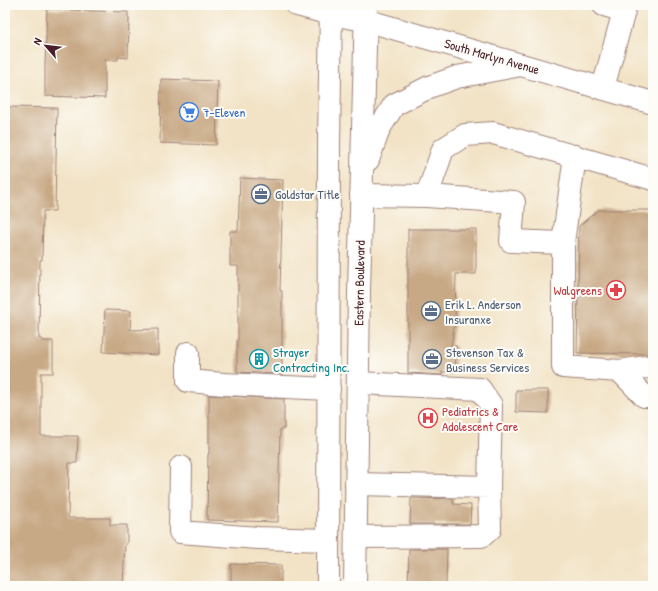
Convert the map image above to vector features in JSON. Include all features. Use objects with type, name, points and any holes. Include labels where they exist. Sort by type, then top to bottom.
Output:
[{"type":"main road","name":"South Marlyn Avenue","points":[[296,5],[365,12],[521,64],[653,103]]},
{"type":"main road","points":[[604,88],[617,7]]},
{"type":"main road","points":[[328,586],[330,9]]},
{"type":"main road","name":"Eastern Boulevard","points":[[355,586],[365,12]]},
{"type":"main road","points":[[521,64],[457,77],[429,87],[394,105],[379,129],[361,186],[427,196],[514,202],[511,241],[563,243]]},
{"type":"main road","points":[[427,196],[443,149],[466,135],[493,133],[653,179]]},
{"type":"main road","points":[[575,156],[563,243],[563,368],[620,371],[653,366]]},
{"type":"main road","points":[[188,353],[188,381],[329,389]]},
{"type":"main road","points":[[620,371],[644,396],[653,396]]},
{"type":"main road","points":[[356,537],[482,536],[490,529],[489,486],[491,405],[480,390],[358,383]]},
{"type":"main road","points":[[181,467],[180,532],[258,538],[328,540]]},
{"type":"main road","points":[[356,484],[489,486]]},
{"type":"building","points":[[47,9],[128,12],[128,58],[118,57],[118,60],[105,60],[105,98],[45,96]]},
{"type":"building","name":"7-Eleven","points":[[161,79],[218,81],[216,145],[160,143]]},
{"type":"building","points":[[9,107],[57,108],[55,211],[43,211],[42,260],[40,260],[39,339],[42,339],[42,341],[53,341],[53,373],[41,373],[41,436],[78,436],[77,463],[69,463],[68,518],[110,518],[110,525],[127,525],[127,544],[125,544],[123,586],[5,586],[5,410],[8,410],[8,372],[5,372],[5,247],[8,210],[7,194],[5,194],[5,120],[9,120]]},
{"type":"building","points":[[240,178],[283,180],[280,291],[282,291],[282,374],[237,372],[238,266],[230,266],[230,231],[238,231]]},
{"type":"building","name":"Walgreens","points":[[598,210],[653,210],[653,354],[577,353],[579,226]]},
{"type":"building","points":[[408,229],[476,229],[476,274],[456,274],[455,321],[451,346],[456,346],[455,372],[442,372],[442,375],[408,373]]},
{"type":"building","points":[[105,310],[131,311],[130,330],[158,329],[158,355],[103,352]]},
{"type":"building","points":[[516,390],[548,390],[548,413],[516,412]]},
{"type":"building","points":[[209,395],[284,399],[284,429],[280,429],[278,522],[207,520]]},
{"type":"building","points":[[411,498],[454,499],[453,504],[471,505],[470,524],[410,524]]},
{"type":"building","points":[[409,549],[447,549],[446,586],[408,586]]},
{"type":"building","points":[[231,564],[281,565],[281,586],[231,586]]},
{"type":"place","name":"7-Eleven","points":[[189,112]]},
{"type":"place","name":"Goldstar Title","points":[[261,194]]},
{"type":"place","name":"Walgreens","points":[[616,290]]},
{"type":"place","name":"Erik L. Anderson Insuranxe","points":[[431,311]]},
{"type":"place","name":"Strayer Contracting Inc.","points":[[259,359]]},
{"type":"place","name":"Stevenson Tax & Business Services","points":[[432,359]]},
{"type":"place","name":"Pediatrics & Adolescent Care","points":[[428,418]]}]
